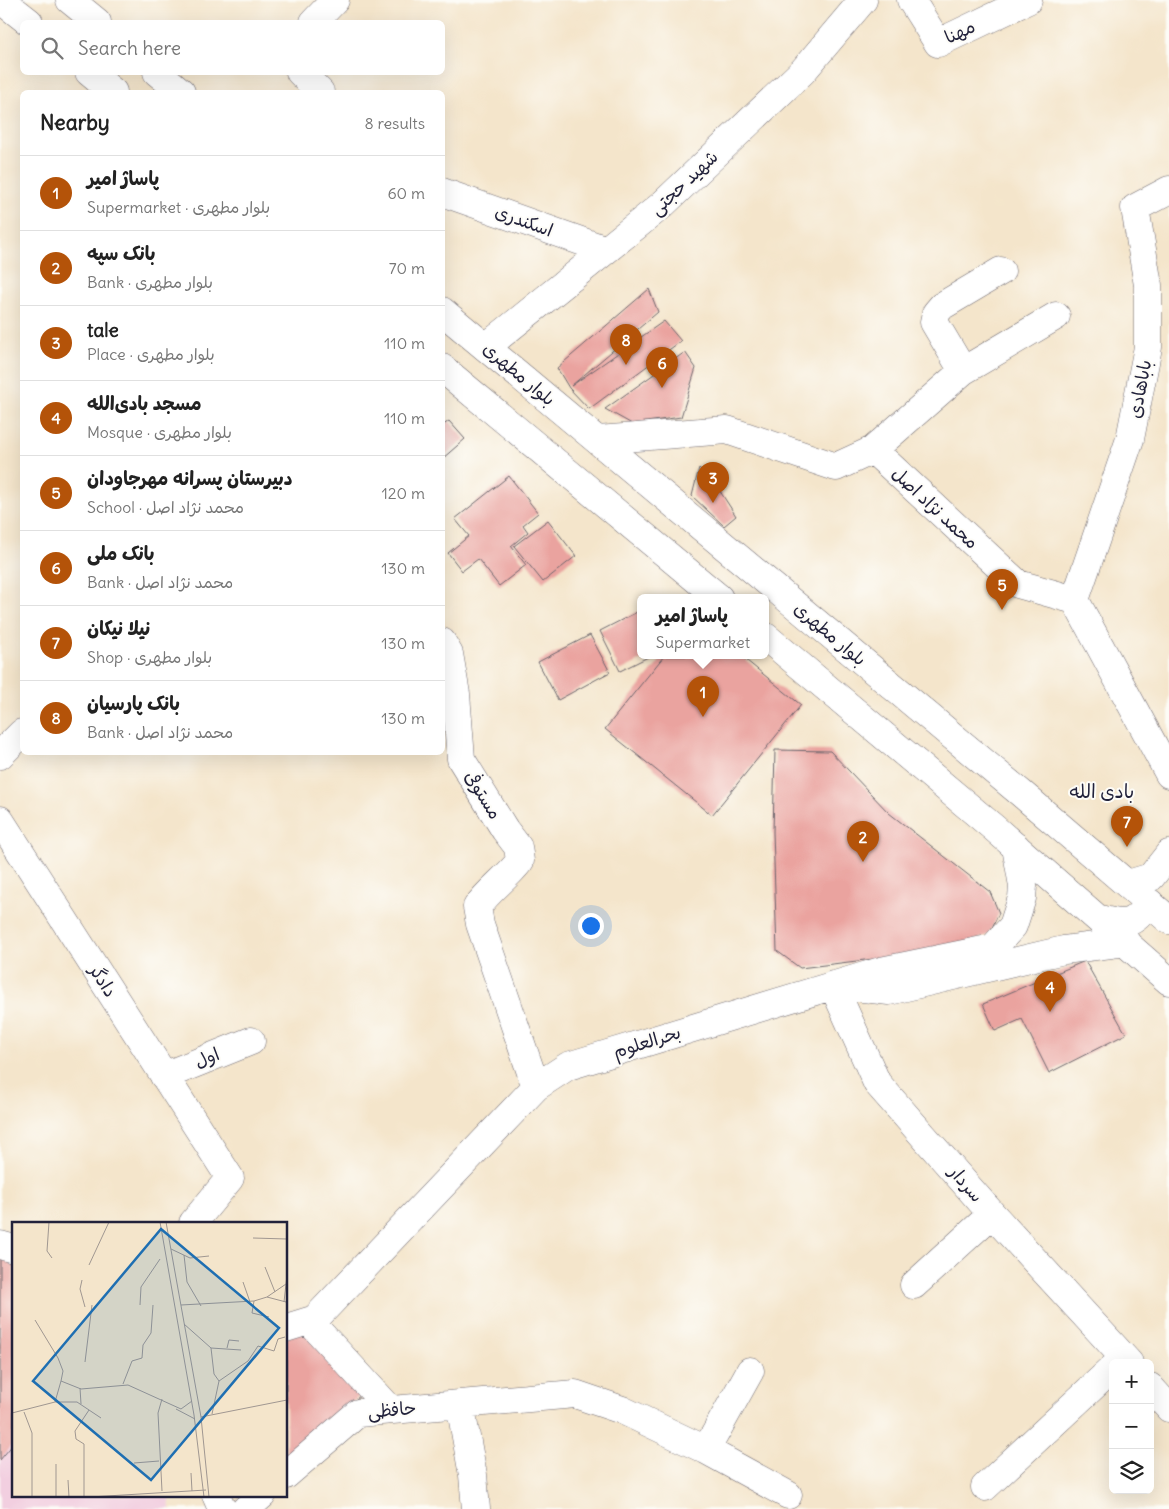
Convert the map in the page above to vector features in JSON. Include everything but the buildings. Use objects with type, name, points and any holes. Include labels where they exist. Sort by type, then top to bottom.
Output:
[{"type":"street","points":[[2,0],[26,20]]},
{"type":"street","points":[[70,0],[95,20]]},
{"type":"street","points":[[316,20],[335,0]]},
{"type":"street","name":"شهید حجتی","points":[[486,347],[662,205],[803,71],[863,0]]},
{"type":"street","name":"مهنا","points":[[911,0],[938,43],[1028,0]]},
{"type":"street","points":[[93,75],[111,90]]},
{"type":"street","points":[[161,75],[179,90]]},
{"type":"street","points":[[303,75],[318,90]]},
{"type":"street","name":"باباهادی","points":[[1075,600],[1130,439],[1148,347],[1148,285],[1135,208],[1169,190]]},
{"type":"street","name":"اسکندری","points":[[445,193],[606,250]]},
{"type":"street","points":[[963,371],[934,322],[936,312],[942,306],[1001,271]]},
{"type":"street","name":"بلوار مطهری","points":[[445,313],[1128,884],[1159,912]]},
{"type":"street","points":[[598,440],[727,430],[836,466],[873,450],[963,371],[1056,316]]},
{"type":"street","points":[[445,373],[714,594]]},
{"type":"street","name":"محمد نژاد اصل","points":[[873,450],[1018,584],[1075,600]]},
{"type":"street","points":[[1075,600],[1169,774]]},
{"type":"street","points":[[769,640],[1016,847],[1169,981]]},
{"type":"street","name":"مستوفی","points":[[445,646],[450,654],[456,694],[461,759],[505,830],[518,847],[520,861],[511,872],[490,890],[478,906],[480,924],[536,1087]]},
{"type":"street","points":[[0,754],[20,735]]},
{"type":"street","name":"دادگر","points":[[0,820],[230,1178],[194,1222]]},
{"type":"street","name":"بحرالعلوم","points":[[298,1324],[315,1319],[536,1087],[568,1066],[881,971],[994,948],[1013,926],[1022,898],[1022,877],[1016,847]]},
{"type":"street","points":[[1128,884],[1151,877],[1169,854]]},
{"type":"street","points":[[1100,919],[1120,924],[1159,912],[1169,877]]},
{"type":"street","points":[[833,985],[890,991],[1064,950],[1126,942]]},
{"type":"street","name":"سردار","points":[[833,985],[877,1083],[1118,1359]]},
{"type":"street","name":"اول","points":[[164,1076],[251,1041]]},
{"type":"street","points":[[914,1285],[992,1214]]},
{"type":"street","points":[[0,1244],[12,1248]]},
{"type":"street","points":[[298,1324],[391,1410]]},
{"type":"street","points":[[750,1371],[706,1450],[788,1495]]},
{"type":"street","points":[[985,1487],[1109,1374]]},
{"type":"street","points":[[1154,1391],[1169,1408]]},
{"type":"street","name":"حافظی","points":[[288,1473],[358,1413],[575,1394],[622,1410],[706,1450]]},
{"type":"street","points":[[460,1404],[473,1475],[476,1509]]},
{"type":"street","points":[[216,1496],[222,1509]]},
{"type":"street","points":[[246,1509],[261,1496]]},
{"type":"shaded area","points":[[0,1275],[12,1280],[12,1496],[169,1496],[170,1509],[0,1509]]},
{"type":"place","name":"بانک پارسیان","points":[[626,365]]},
{"type":"place","name":"بانک ملی","points":[[662,388]]},
{"type":"place","name":"tale","points":[[713,503]]},
{"type":"place","name":"دبیرستان پسرانه مهرجاودان","points":[[1002,610]]},
{"type":"place","name":"پاساژ امیر","points":[[703,717]]},
{"type":"place","name":"نیلا نیکان","points":[[1127,847]]},
{"type":"place","name":"بانک سپه","points":[[863,862]]},
{"type":"place","name":"مسجد بادی‌الله","points":[[1050,1012]]},
{"type":"district","name":"بادی الله","points":[[1102,791]]}]
